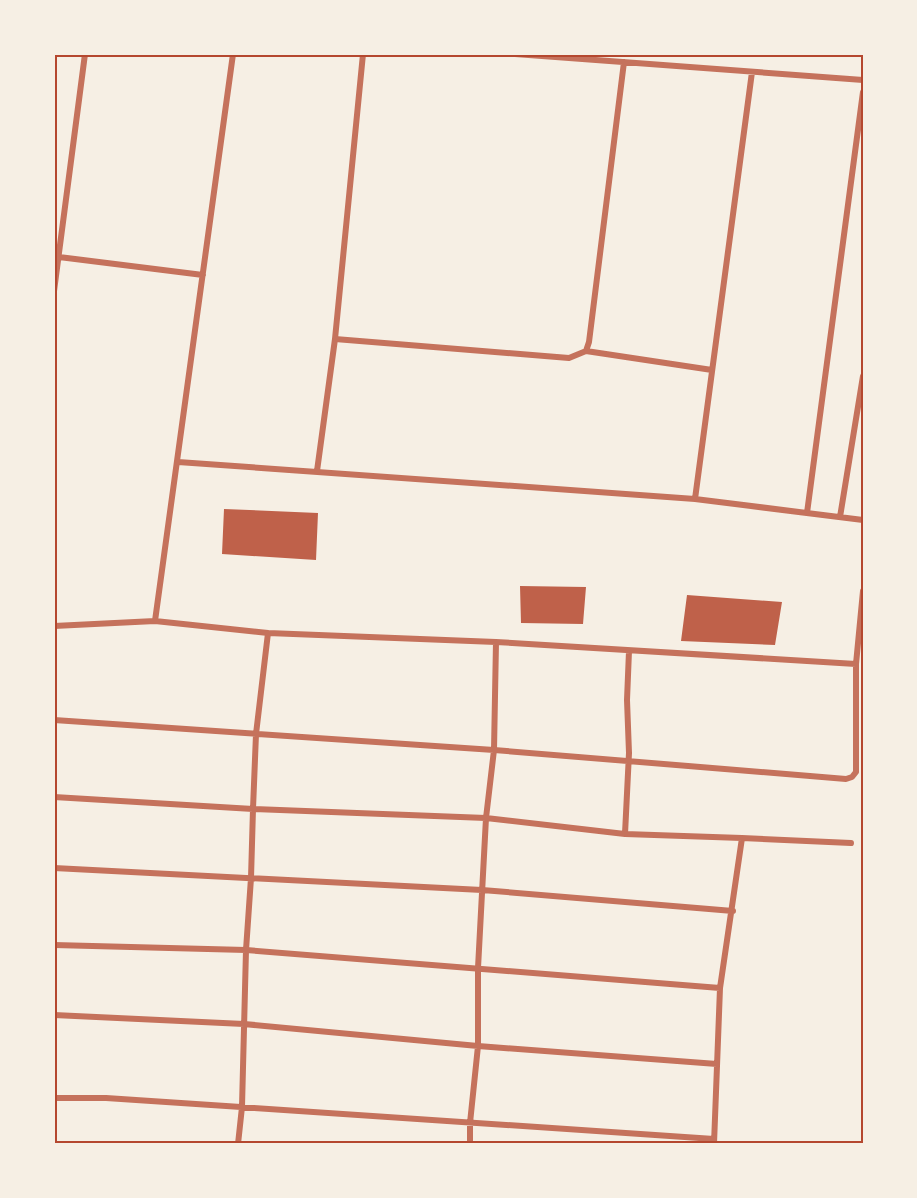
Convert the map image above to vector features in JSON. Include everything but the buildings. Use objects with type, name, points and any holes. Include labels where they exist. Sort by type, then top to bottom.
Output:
[{"type":"street","points":[[54,291],[85,54]]},
{"type":"street","points":[[155,621],[233,54]]},
{"type":"street","points":[[317,471],[335,339],[363,54]]},
{"type":"street","points":[[515,54],[863,80]]},
{"type":"street","points":[[586,351],[589,342],[624,62]]},
{"type":"street","points":[[695,499],[752,72]]},
{"type":"street","points":[[807,513],[863,92]]},
{"type":"street","points":[[59,257],[203,275]]},
{"type":"street","points":[[335,339],[568,358],[586,351],[712,370]]},
{"type":"street","points":[[840,517],[863,376]]},
{"type":"street","points":[[178,462],[695,499],[863,520]]},
{"type":"street","points":[[54,720],[629,760],[846,779],[852,777],[856,772],[856,664],[863,591]]},
{"type":"street","points":[[54,626],[155,621],[268,633],[496,642],[856,664]]},
{"type":"street","points":[[238,1144],[242,1107],[246,950],[256,734],[268,633]]},
{"type":"street","points":[[470,1144],[478,1046],[478,968],[486,818],[494,750],[496,642]]},
{"type":"street","points":[[625,834],[629,760],[629,651]]},
{"type":"street","points":[[54,797],[486,818],[625,834],[851,843]]},
{"type":"street","points":[[54,1098],[106,1098],[242,1107],[714,1142],[720,988],[742,838]]},
{"type":"street","points":[[54,868],[482,890],[732,911]]},
{"type":"street","points":[[54,945],[246,950],[720,988]]},
{"type":"street","points":[[54,1015],[244,1024],[478,1046],[717,1064]]}]
